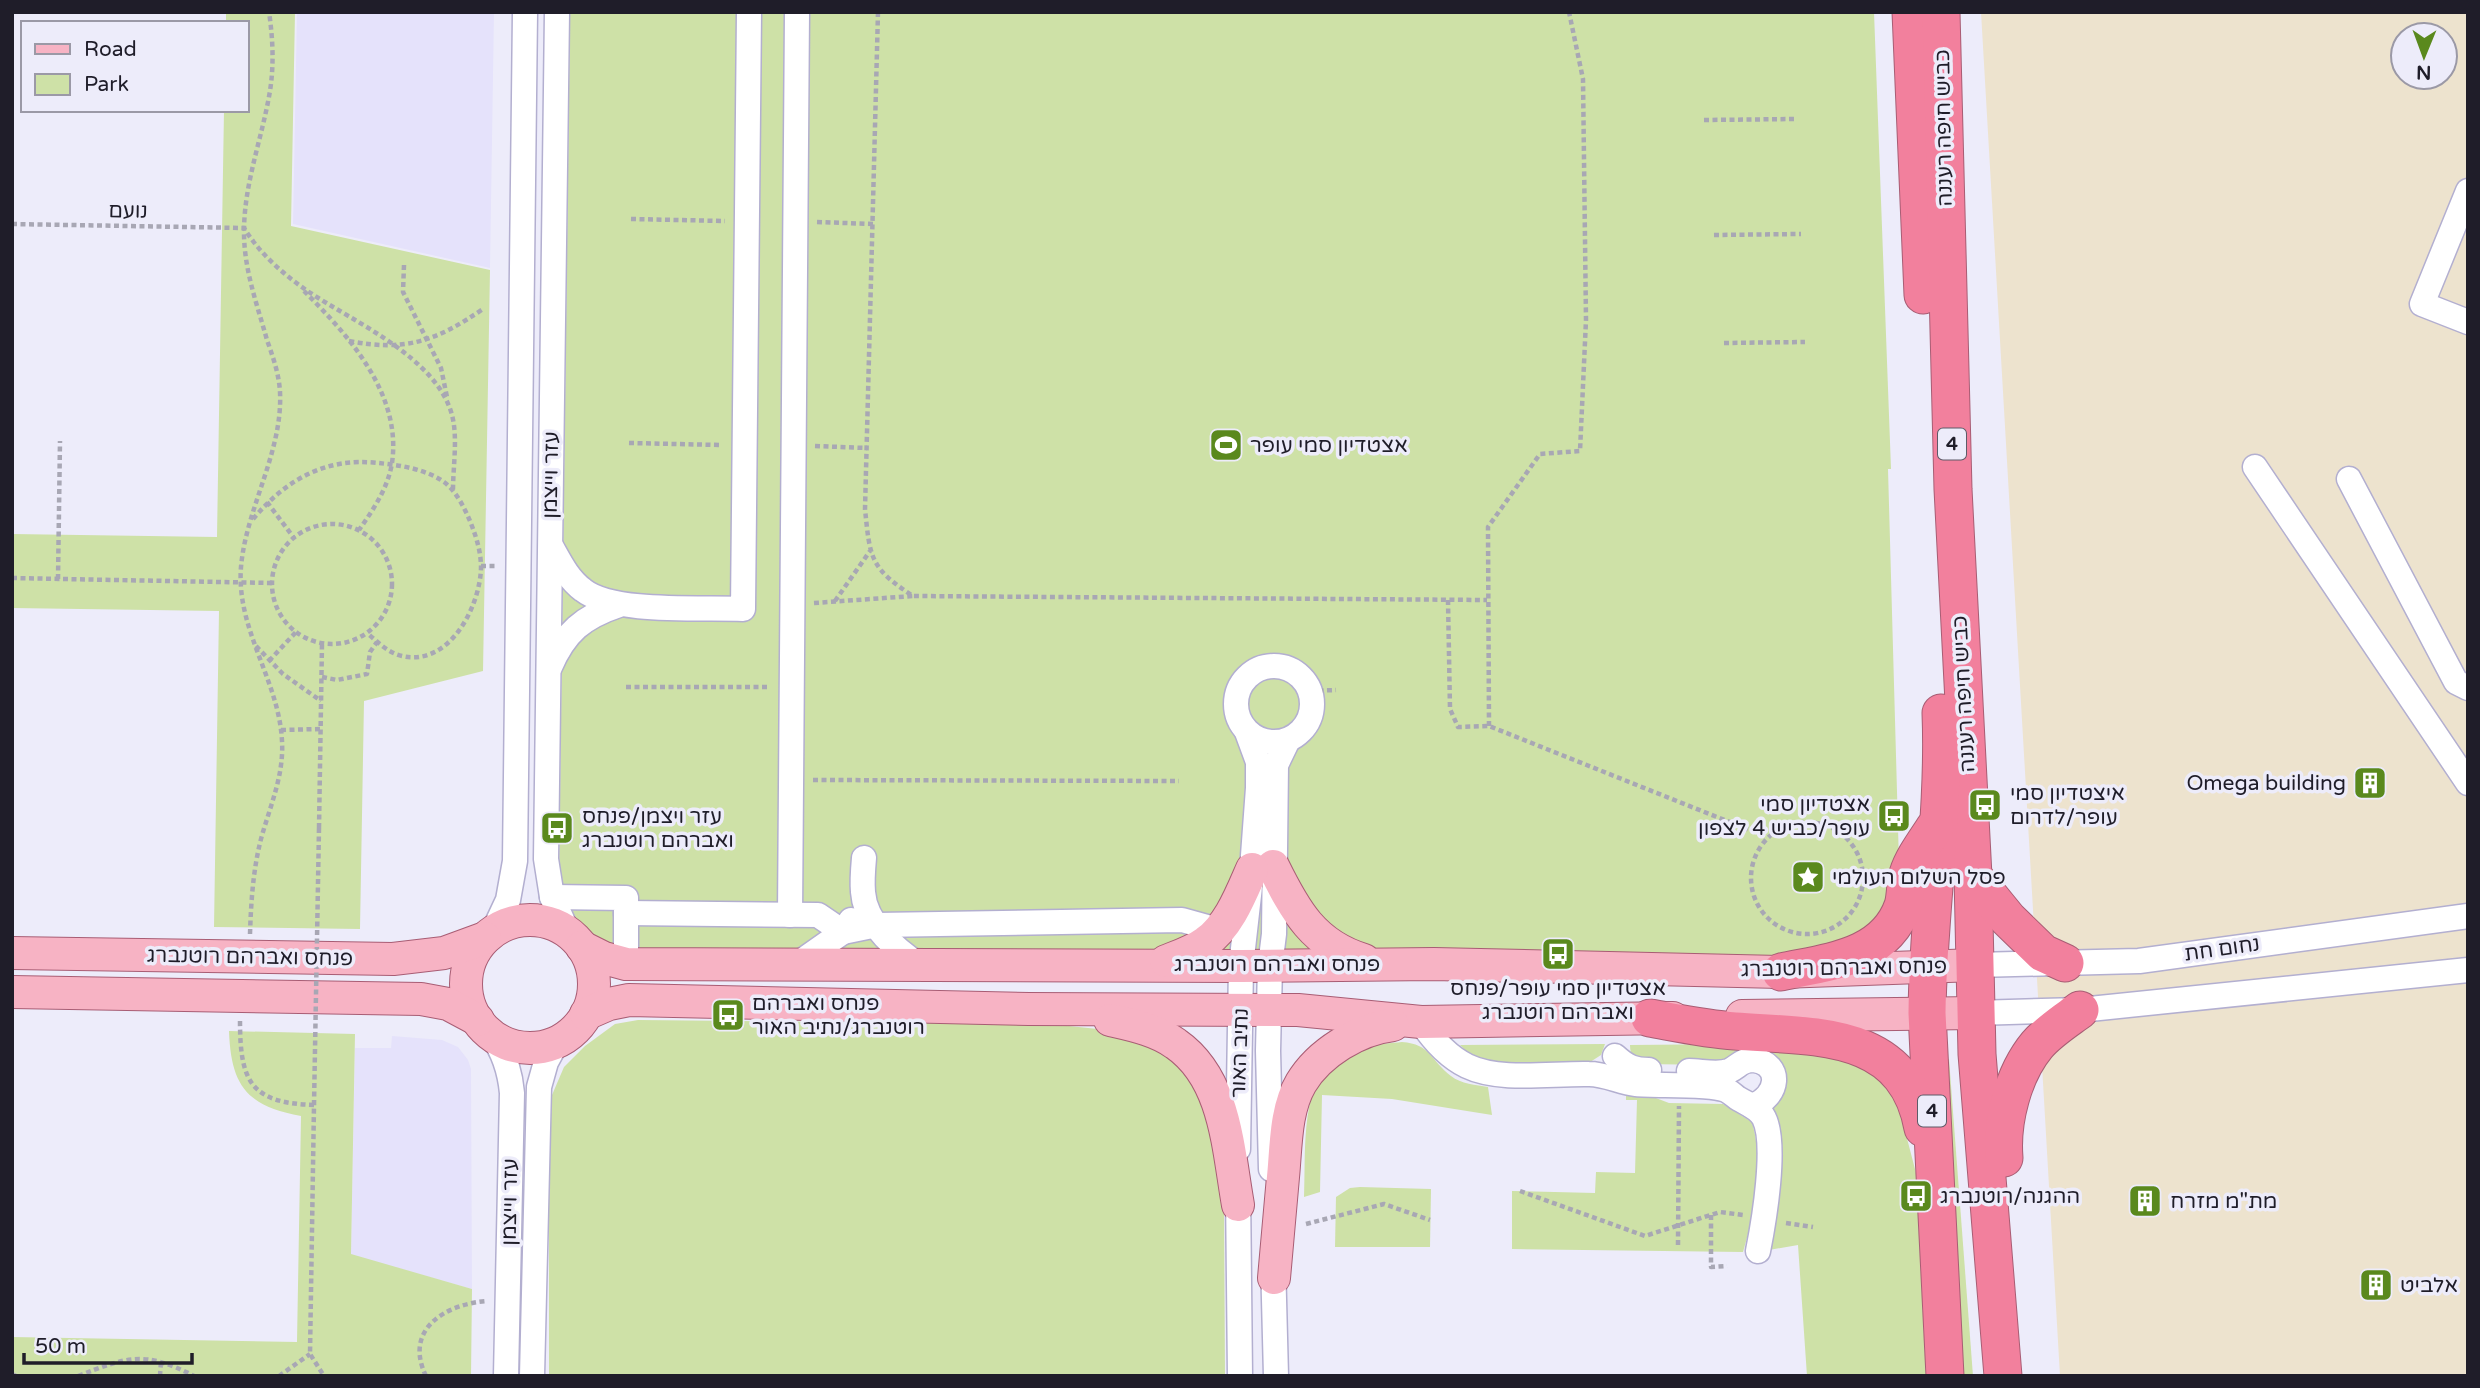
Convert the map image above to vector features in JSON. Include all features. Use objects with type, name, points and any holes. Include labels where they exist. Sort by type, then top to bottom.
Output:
[{"type":"highway","name":"כביש חיפה רעננה","points":[[1912,12],[1942,742],[1927,1013],[1945,1376]]},
{"type":"highway","name":"כביש חיפה רעננה","points":[[1941,12],[1953,489],[1973,876],[1975,1013],[2003,1376]]},
{"type":"highway","points":[[1781,972],[1848,958],[1886,936],[1903,906],[1908,873],[1939,820]]},
{"type":"highway","points":[[1973,876],[2008,919],[2043,953],[2065,963]]},
{"type":"highway","points":[[2013,1376],[2014,1306],[2003,1152],[2007,1108],[2036,1045],[2080,1010]]},
{"type":"highway","points":[[1634,1018],[1714,1030],[1850,1042],[1878,1055],[1908,1085],[1920,1112],[1937,1209]]},
{"type":"main road","points":[[1160,964],[1208,941],[1263,868],[1308,926],[1332,947],[1379,964]]},
{"type":"main road","points":[[531,920],[551,924],[575,940],[591,964],[593,985],[590,1005],[574,1029],[558,1041],[539,1046],[518,1046],[484,1027],[466,993],[467,972],[473,954],[489,935],[511,923],[531,920]]},
{"type":"main road","name":"פנחס ואברהם רוטנברג","points":[[12,953],[403,959],[453,951],[489,935]]},
{"type":"main road","name":"פנחס ואברהם רוטנברג","points":[[575,940],[604,958],[626,964],[1379,964],[1781,972],[1976,965]]},
{"type":"main road","name":"פנחס ואברהם רוטנברג","points":[[12,992],[428,1000],[453,1006],[484,1027]]},
{"type":"main road","points":[[586,1014],[609,1004],[629,1000],[1029,1009],[1298,1010],[1421,1022]]},
{"type":"main road","points":[[1029,1009],[1109,1020],[1144,1029],[1175,1043],[1198,1063],[1211,1085],[1220,1110],[1238,1205]]},
{"type":"main road","points":[[1274,1278],[1287,1128],[1300,1085],[1328,1052],[1383,1026],[1421,1022],[1975,1013]]},
{"type":"street","name":"עזר וייצמן","points":[[489,935],[510,892],[515,861],[525,12]]},
{"type":"street","name":"עזר וייצמן","points":[[557,12],[546,859],[552,897],[575,940]]},
{"type":"street","points":[[551,546],[570,579],[585,592],[618,605],[743,609],[750,12]]},
{"type":"street","points":[[790,915],[797,12]]},
{"type":"street","points":[[2468,191],[2422,303],[2468,322]]},
{"type":"street","points":[[2255,467],[2465,774]]},
{"type":"street","points":[[2349,479],[2456,682],[2468,688]]},
{"type":"street","points":[[549,671],[560,643],[582,623],[603,610],[618,605]]},
{"type":"street","points":[[1279,666],[1292,670],[1302,678],[1310,691],[1313,704],[1311,717],[1304,729],[1289,740],[1276,743],[1262,741],[1247,732],[1240,722],[1236,709],[1237,695],[1247,677],[1258,669],[1279,666]]},
{"type":"street","name":"נתיב האור","points":[[1247,732],[1258,762],[1263,868],[1274,934],[1256,966],[1256,1010],[1268,1051],[1276,1376]]},
{"type":"street","name":"נתיב האור","points":[[1263,868],[1276,765],[1289,740]]},
{"type":"street","points":[[864,858],[863,893],[866,910],[897,950],[919,965]]},
{"type":"street","points":[[796,965],[843,932],[857,912],[863,893]]},
{"type":"street","points":[[552,897],[626,898],[626,964]]},
{"type":"street","points":[[626,914],[818,915],[843,932],[877,925],[1182,920],[1218,930]]},
{"type":"street","name":"נחום חת","points":[[1976,965],[2139,961],[2468,916]]},
{"type":"street","points":[[1975,1013],[2080,1010],[2468,970]]},
{"type":"street","name":"נתיב האור","points":[[1240,1376],[1238,1051],[1256,1010]]},
{"type":"street","points":[[1615,1067],[1634,1018]]},
{"type":"street","points":[[1421,1022],[1433,1040],[1450,1056],[1489,1074],[1592,1074],[1615,1067],[1634,1070],[1723,1072],[1747,1060],[1761,1062],[1772,1072],[1774,1087],[1766,1099],[1752,1106]]},
{"type":"street","name":"עזר וייצמן","points":[[484,1027],[500,1047],[508,1066],[512,1093],[506,1376]]},
{"type":"street","name":"עזר וייצמן","points":[[532,1376],[539,1093],[544,1068],[558,1041]]},
{"type":"street","points":[[1615,1067],[1631,1083],[1727,1090],[1763,1116],[1768,1133],[1768,1196],[1759,1251]]},
{"type":"path","points":[[249,957],[255,869],[279,777],[281,730],[271,689],[251,639],[242,603],[241,582],[243,553],[275,433],[280,398],[276,369],[248,277],[244,228],[249,176],[270,88],[272,41],[269,12]]},
{"type":"path","points":[[878,12],[865,509],[870,551],[886,578],[913,596]]},
{"type":"path","points":[[1489,726],[1488,527],[1540,454],[1580,451],[1586,320],[1583,79],[1569,12]]},
{"type":"path","points":[[1704,120],[1797,120]]},
{"type":"path","points":[[824,222],[873,225]]},
{"type":"path","name":"נועם","points":[[12,224],[244,228]]},
{"type":"path","points":[[244,228],[262,253],[296,283],[349,341],[370,370],[383,395],[392,432],[392,464],[379,500],[359,530]]},
{"type":"path","points":[[1714,235],[1801,234]]},
{"type":"path","points":[[404,265],[403,292],[441,369],[454,428],[453,490]]},
{"type":"path","points":[[296,283],[362,322],[406,354],[430,377],[447,401]]},
{"type":"path","points":[[349,341],[393,346],[427,340],[483,309]]},
{"type":"path","points":[[1724,343],[1805,342]]},
{"type":"path","points":[[58,579],[61,441]]},
{"type":"path","points":[[822,446],[867,448]]},
{"type":"path","points":[[250,522],[267,502],[298,478],[326,466],[356,462],[392,464],[428,474],[443,481],[453,490],[466,510],[480,556],[480,583],[474,604],[454,637],[428,654],[410,657],[393,653],[367,633]]},
{"type":"path","points":[[267,502],[294,538]]},
{"type":"path","points":[[324,524],[343,525],[369,536],[382,549],[392,575],[389,604],[381,620],[367,633],[351,641],[321,643],[296,632],[278,611],[272,583],[279,556],[294,538],[306,530],[324,524]]},
{"type":"path","points":[[834,602],[870,551]]},
{"type":"path","points":[[12,578],[272,583]]},
{"type":"path","points":[[792,605],[913,596],[1487,600]]},
{"type":"path","points":[[1448,600],[1450,709],[1458,727],[1489,726],[1767,837]]},
{"type":"path","points":[[268,661],[296,632]]},
{"type":"path","points":[[251,639],[268,661],[321,701]]},
{"type":"path","points":[[322,677],[337,680],[367,674],[370,652],[377,642]]},
{"type":"path","points":[[321,643],[310,1354],[324,1376]]},
{"type":"path","points":[[626,687],[792,687]]},
{"type":"path","points":[[1310,691],[1336,690]]},
{"type":"path","points":[[281,730],[321,729]]},
{"type":"path","points":[[791,780],[1179,781]]},
{"type":"path","points":[[1799,822],[1816,822],[1833,828],[1849,840],[1859,856],[1864,876],[1861,895],[1852,912],[1838,926],[1820,933],[1800,934],[1781,929],[1765,917],[1755,902],[1750,886],[1750,868],[1756,851],[1767,837],[1782,827],[1799,822]]},
{"type":"path","points":[[243,996],[240,1036],[244,1067],[249,1079],[266,1097],[278,1102],[314,1105]]},
{"type":"path","points":[[1678,1245],[1680,1086]]},
{"type":"path","points":[[1520,1191],[1645,1236],[1720,1212],[1813,1227]]},
{"type":"path","points":[[1306,1224],[1384,1204],[1430,1220]]},
{"type":"path","points":[[1711,1215],[1711,1267],[1727,1266]]},
{"type":"path","points":[[426,1376],[420,1353],[422,1339],[438,1316],[467,1303],[508,1301]]},
{"type":"path","points":[[279,1376],[310,1354]]},
{"type":"path","points":[[78,1376],[102,1365],[144,1359],[161,1361],[194,1376]]},
{"type":"path","points":[[160,1376],[161,1361]]},
{"type":"shaded area","points":[[297,12],[494,12],[490,268],[293,224]]},
{"type":"shaded area","points":[[1981,12],[2468,12],[2468,1376],[2060,1376]]},
{"type":"shaded area","points":[[392,1036],[442,1040],[458,1047],[471,1069],[472,1289],[351,1255],[355,1048],[391,1048]]},
{"type":"green space","points":[[226,12],[295,12],[291,226],[490,270],[483,671],[364,701],[360,929],[214,927],[219,611],[12,608],[12,534],[217,537],[224,112],[248,112],[248,21],[226,21]]},
{"type":"green space","name":"אצטדיון סמי עופר","points":[[570,12],[1874,12],[1891,469],[1888,469],[1900,899],[1847,957],[612,950],[586,937],[567,915],[559,877]]},
{"type":"green space","points":[[638,1020],[1050,1024],[1107,1030],[1151,1042],[1182,1066],[1204,1097],[1224,1203],[1225,1376],[549,1376],[549,1152],[552,1095],[564,1067],[585,1046],[615,1024]]},
{"type":"green space","points":[[229,1031],[355,1034],[351,1254],[472,1289],[471,1376],[12,1376],[12,1337],[297,1342],[301,1116],[267,1106],[246,1090],[233,1066]]},
{"type":"green space","points":[[1402,1042],[1425,1049],[1455,1079],[1488,1087],[1492,1115],[1392,1099],[1322,1095],[1320,1192],[1304,1197],[1306,1126],[1309,1107],[1320,1075],[1330,1062],[1345,1053],[1364,1047]]},
{"type":"green space","points":[[1605,1044],[1601,1055],[1584,1066],[1494,1066],[1470,1055],[1460,1045]]},
{"type":"green space","points":[[1740,1044],[1851,1053],[1891,1077],[1916,1173],[1926,1376],[1807,1376],[1798,1245],[1769,1250],[1770,1105],[1782,1080],[1741,1050],[1727,1062],[1715,1065],[1643,1064],[1633,1057],[1630,1045]]},
{"type":"green space","points":[[1949,1059],[1973,1376],[1960,1376],[1940,1060]]},
{"type":"green space","points":[[1640,1092],[1669,1103],[1723,1104],[1752,1122],[1758,1171],[1751,1221],[1743,1252],[1512,1249],[1512,1191],[1595,1193],[1596,1172],[1635,1173],[1637,1100],[1626,1100],[1626,1093]]},
{"type":"green space","points":[[1350,1188],[1431,1189],[1430,1247],[1335,1247],[1336,1197]]},
{"type":"place","name":"אצטדיון סמי עופר","points":[[1226,445]]},
{"type":"place","name":"Omega building","points":[[2370,783]]},
{"type":"place","name":"איצטדיון סמי עופר/לדרום","points":[[1985,805]]},
{"type":"place","name":"אצטדיון סמי עופר/כביש 4 לצפון","points":[[1894,816]]},
{"type":"place","name":"עזר ויצמן/פנחס ואברהם רוטנברג","points":[[557,828]]},
{"type":"place","name":"פסל השלום העולמי","points":[[1808,877]]},
{"type":"place","name":"אצטדיון סמי עופר/פנחס ואברהם רוטנברג","points":[[1558,954]]},
{"type":"place","name":"פנחס ואברהם רוטנברג/נתיב האור","points":[[728,1015]]},
{"type":"place","name":"ההגנה/רוטנברג","points":[[1916,1196]]},
{"type":"place","name":"מת\"מ מזרח","points":[[2145,1201]]},
{"type":"place","name":"אלביט","points":[[2376,1285]]}]
